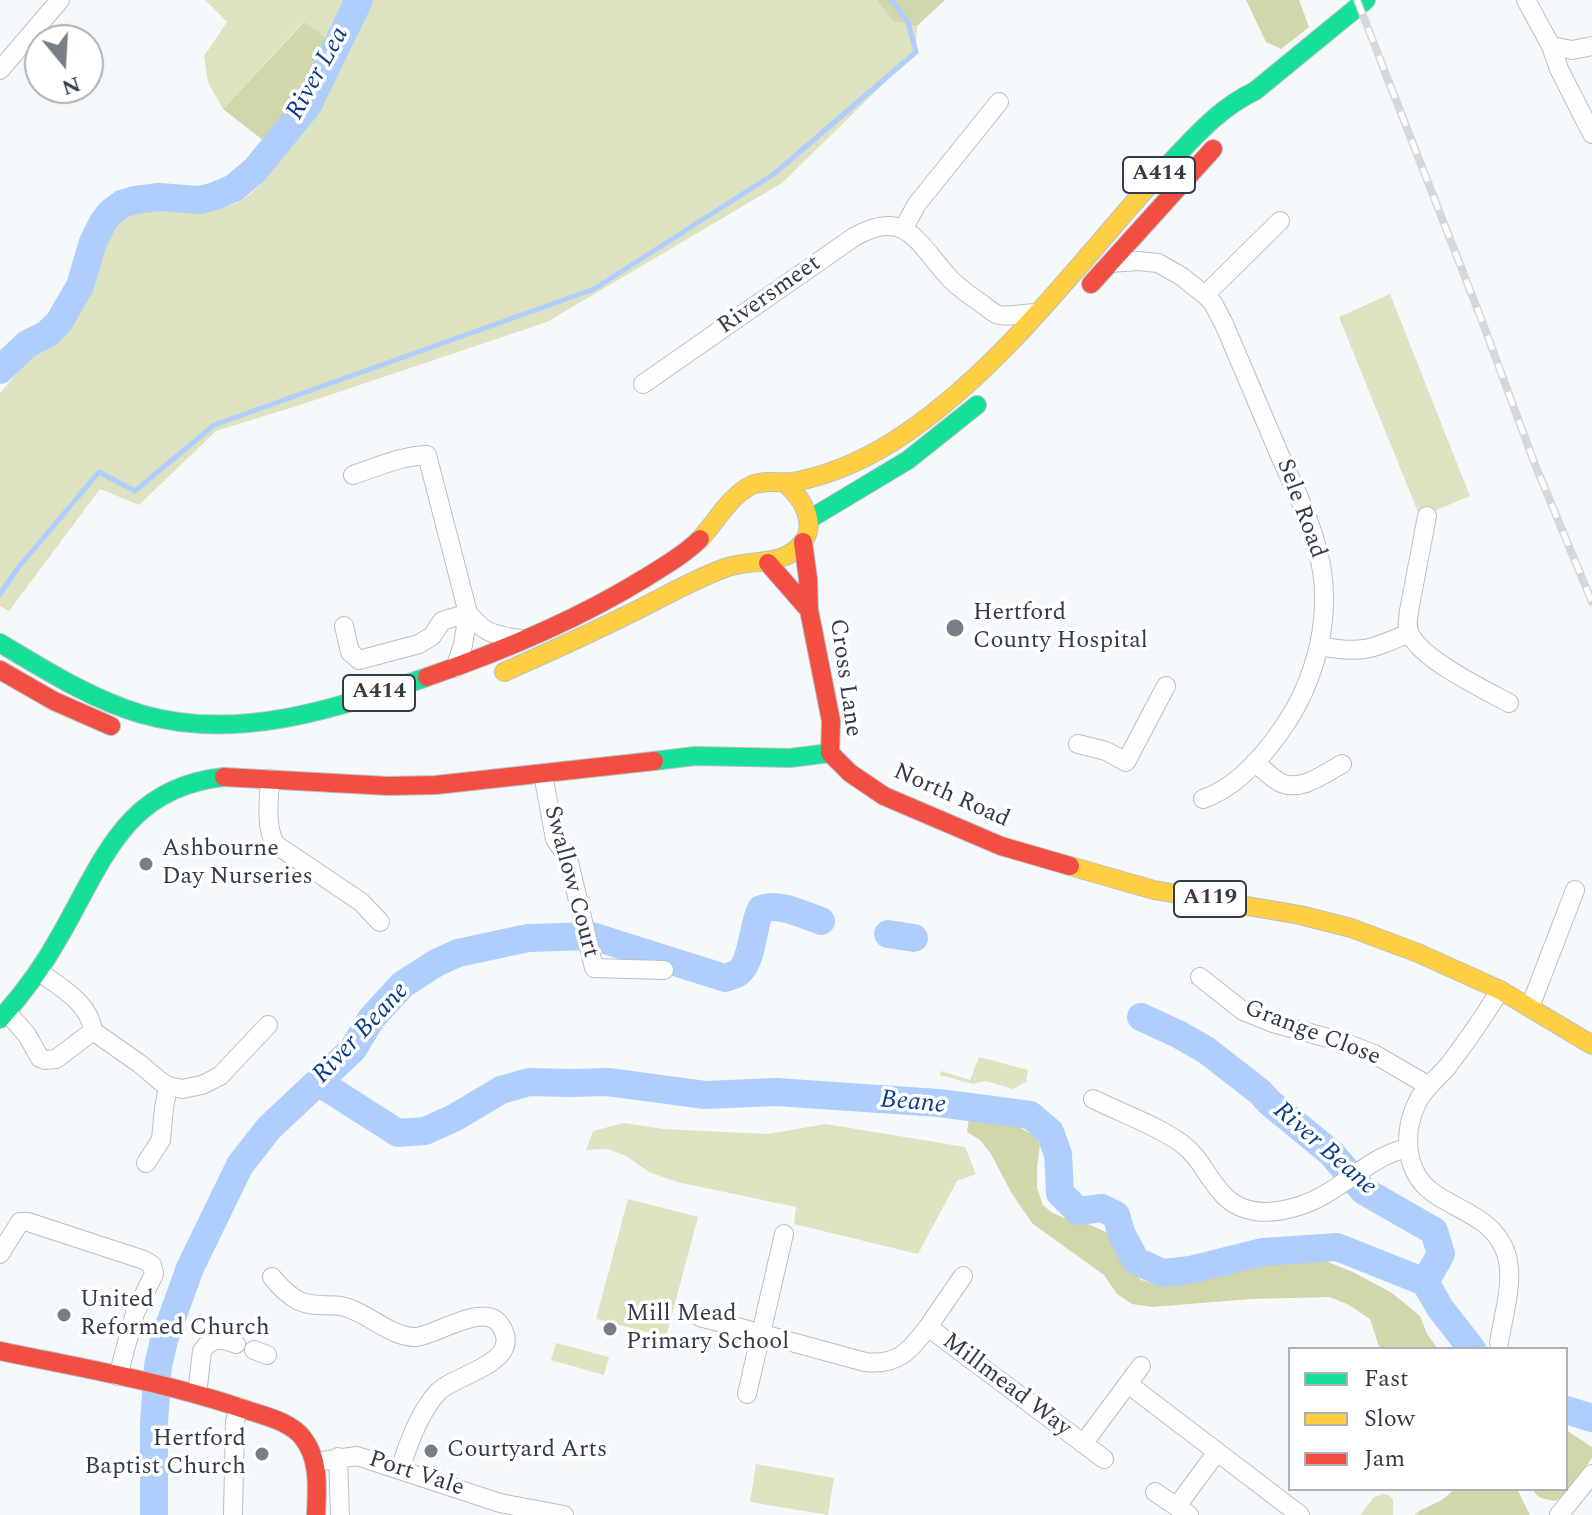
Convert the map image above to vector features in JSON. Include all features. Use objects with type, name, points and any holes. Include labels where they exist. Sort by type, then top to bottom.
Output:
[{"type":"main road","name":"A414","points":[[786,484],[847,467],[898,438],[972,381],[1039,312],[1130,205],[1208,123],[1233,101],[1255,91],[1366,0]]},
{"type":"main road","name":"A414","points":[[1083,293],[1245,112],[1255,91]]},
{"type":"main road","points":[[808,520],[908,460],[987,396]]},
{"type":"main road","points":[[766,481],[786,484],[803,504],[809,529],[803,542],[780,560],[757,564],[737,549],[725,520],[728,506],[736,496],[755,484],[766,481]]},
{"type":"main road","name":"A414","points":[[0,643],[99,699],[163,719],[194,723],[252,723],[305,714],[455,668],[524,640],[616,595],[661,569],[699,541],[728,506]]},
{"type":"main road","name":"Cross Lane","points":[[803,542],[809,610],[831,721],[830,753]]},
{"type":"main road","points":[[493,676],[584,637],[716,571],[737,549]]},
{"type":"main road","name":"Cross Lane","points":[[768,563],[809,610]]},
{"type":"main road","points":[[0,670],[85,717],[124,731]]},
{"type":"main road","points":[[4,1016],[38,971],[106,854],[137,813],[165,793],[198,781],[227,777],[411,786],[695,756],[790,758],[830,753]]},
{"type":"main road","name":"North Road","points":[[830,753],[850,773],[884,796],[1001,846],[1154,890],[1300,915],[1351,928],[1418,953],[1500,990],[1592,1045]]},
{"type":"main road","points":[[0,1351],[190,1392],[278,1421],[298,1433],[310,1448],[317,1475],[316,1515]]},
{"type":"street","points":[[0,70],[60,0]]},
{"type":"street","points":[[1526,0],[1592,134]]},
{"type":"street","points":[[1551,46],[1572,50],[1592,46]]},
{"type":"street","points":[[999,102],[917,204],[903,229],[916,239],[948,277],[998,315],[1006,346]]},
{"type":"street","points":[[1110,263],[1158,263],[1150,217]]},
{"type":"street","points":[[1205,295],[1280,221]]},
{"type":"street","name":"Riversmeet","points":[[643,384],[854,237],[878,226],[903,229]]},
{"type":"street","name":"Sele Road","points":[[1158,263],[1205,295],[1224,324],[1317,546],[1323,585],[1319,646],[1298,704],[1255,762],[1227,787],[1203,799]]},
{"type":"street","points":[[998,315],[1039,312]]},
{"type":"street","points":[[353,475],[396,460],[427,455],[468,613],[463,645],[455,668]]},
{"type":"street","points":[[1427,516],[1409,611],[1409,633],[1417,645],[1436,660],[1509,703]]},
{"type":"street","points":[[344,626],[350,652],[355,658],[365,660],[419,644],[432,636],[442,621],[468,613]]},
{"type":"street","points":[[468,613],[486,631],[524,640]]},
{"type":"street","points":[[1319,646],[1364,650],[1409,633]]},
{"type":"street","points":[[1078,744],[1106,751],[1126,762],[1166,686]]},
{"type":"street","points":[[1255,762],[1277,781],[1288,785],[1309,781],[1342,764]]},
{"type":"street","name":"Swallow Court","points":[[543,774],[555,839],[568,858],[594,968],[664,970]]},
{"type":"street","points":[[270,779],[269,816],[275,844],[361,902],[380,922]]},
{"type":"street","points":[[1530,1007],[1575,890]]},
{"type":"street","points":[[38,971],[74,998],[90,1018],[93,1031],[168,1086],[192,1088],[220,1076],[268,1025]]},
{"type":"street","name":"Grange Close","points":[[1200,977],[1243,1011],[1374,1054],[1429,1086]]},
{"type":"street","points":[[1499,1343],[1509,1286],[1507,1256],[1502,1243],[1485,1223],[1431,1191],[1411,1164],[1407,1131],[1418,1100],[1472,1035],[1500,990]]},
{"type":"street","points":[[4,1016],[27,1035],[40,1058],[45,1060],[56,1059],[93,1031]]},
{"type":"street","points":[[146,1163],[161,1140],[168,1086]]},
{"type":"street","points":[[1093,1099],[1182,1144],[1201,1162],[1221,1192],[1246,1211],[1285,1210],[1303,1205],[1339,1186],[1383,1156],[1407,1148]]},
{"type":"street","points":[[0,1254],[20,1222],[28,1222],[152,1265],[154,1274],[135,1313],[118,1376]]},
{"type":"street","points":[[747,1394],[784,1234]]},
{"type":"street","name":"Millmead Way","points":[[700,1317],[875,1363],[886,1362],[899,1358],[915,1345],[963,1276]]},
{"type":"street","points":[[272,1277],[299,1301],[351,1309],[414,1337],[469,1319],[486,1317],[502,1327],[504,1348],[499,1357],[440,1389],[433,1397],[416,1426],[400,1470]]},
{"type":"street","name":"Millmead Way","points":[[928,1327],[1104,1459]]},
{"type":"street","points":[[190,1392],[205,1345],[223,1339],[252,1350]]},
{"type":"street","name":"Millmead Way","points":[[1083,1444],[1141,1366]]},
{"type":"street","points":[[1128,1384],[1300,1515]]},
{"type":"street","points":[[233,1515],[235,1421],[239,1407]]},
{"type":"street","points":[[1155,1492],[1183,1511],[1217,1452]]},
{"type":"street","name":"Port Vale","points":[[315,1462],[357,1456],[500,1503],[559,1515]]},
{"type":"street","points":[[338,1457],[340,1515]]},
{"type":"street","points":[[1559,1515],[1592,1474]]},
{"type":"green space","points":[[205,0],[877,0],[893,21],[917,26],[916,52],[782,183],[547,322],[216,431],[139,505],[100,489],[9,611],[0,606],[0,393],[29,360],[64,333],[75,318],[93,284],[113,225],[129,214],[146,208],[212,209],[244,198],[268,172],[272,140],[341,50],[303,22],[223,109],[208,82],[204,56],[227,22]]},
{"type":"green space","points":[[877,0],[945,0],[917,26],[893,21]]},
{"type":"green space","points":[[1246,0],[1299,0],[1309,27],[1281,49],[1266,42]]},
{"type":"green space","points":[[304,22],[342,50],[269,145],[223,109]]},
{"type":"green space","points":[[1390,294],[1470,496],[1420,517],[1339,317]]},
{"type":"green space","points":[[979,1057],[1028,1070],[1026,1082],[1013,1089],[986,1081],[973,1084],[940,1075],[941,1071],[970,1080]]},
{"type":"green space","points":[[969,1118],[1017,1126],[1036,1137],[1040,1146],[1037,1188],[1043,1205],[1064,1218],[1106,1232],[1141,1280],[1170,1285],[1251,1263],[1293,1256],[1318,1258],[1392,1293],[1420,1316],[1437,1347],[1379,1347],[1370,1319],[1330,1297],[1251,1299],[1152,1307],[1132,1304],[1117,1294],[1104,1275],[1033,1224],[1012,1194],[991,1154],[980,1140],[967,1132]]},
{"type":"green space","points":[[624,1123],[663,1129],[767,1134],[826,1124],[965,1147],[976,1174],[957,1181],[918,1254],[794,1224],[796,1207],[677,1182],[649,1172],[626,1156],[608,1149],[586,1150],[593,1131]]},
{"type":"green space","points":[[628,1199],[698,1217],[666,1337],[596,1319]]},
{"type":"green space","points":[[556,1343],[609,1357],[604,1375],[551,1360]]},
{"type":"green space","points":[[1568,1431],[1592,1447],[1592,1458],[1567,1494],[1555,1501],[1536,1495],[1534,1491],[1568,1491]]},
{"type":"green space","points":[[756,1464],[834,1478],[828,1515],[750,1502]]},
{"type":"green space","points":[[1452,1491],[1518,1491],[1530,1515],[1414,1515]]},
{"type":"green space","points":[[1383,1494],[1393,1499],[1393,1515],[1360,1515],[1374,1497]]},
{"type":"waterway","name":"River Lea","points":[[0,370],[27,344],[47,334],[59,322],[80,286],[93,242],[111,212],[135,200],[159,197],[200,200],[215,196],[234,188],[255,170],[308,105],[359,0]]},
{"type":"waterway","points":[[0,594],[18,568],[99,472],[135,491],[214,425],[594,289],[774,174],[916,52],[908,22],[891,0]]},
{"type":"waterway","name":"River Beane","points":[[154,1515],[154,1422],[158,1366],[190,1268],[240,1165],[269,1128],[353,1049],[371,1019],[402,985],[458,953],[528,938],[592,936],[725,978],[738,973],[747,961],[761,909],[783,908],[821,921]]},
{"type":"waterway","name":"River Beane","points":[[888,934],[914,938]]},
{"type":"waterway","name":"River Beane","points":[[1141,1017],[1206,1050],[1331,1153],[1364,1191],[1434,1231],[1441,1254],[1425,1282]]},
{"type":"waterway","name":"Beane","points":[[318,1082],[398,1133],[425,1131],[501,1090],[529,1082],[608,1082],[705,1095],[776,1092],[939,1103],[1030,1115],[1050,1132],[1058,1154],[1060,1193],[1078,1211],[1102,1208],[1116,1215],[1122,1235],[1136,1261],[1163,1273],[1190,1270],[1262,1252],[1337,1247],[1425,1282]]},
{"type":"waterway","name":"River Beane","points":[[1425,1282],[1440,1308],[1470,1347]]},
{"type":"waterway","name":"River Beane","points":[[1568,1411],[1592,1418]]},
{"type":"railway","points":[[1357,0],[1534,462],[1592,602]]},
{"type":"traffic: fast","points":[[1164,169],[1217,116],[1255,91],[1366,0]]},
{"type":"traffic: fast","points":[[808,520],[908,460],[977,405]]},
{"type":"traffic: fast","points":[[0,643],[104,700],[141,714],[177,722],[213,725],[250,723],[322,710],[427,677]]},
{"type":"traffic: fast","points":[[654,761],[695,756],[790,758],[830,753]]},
{"type":"traffic: fast","points":[[0,1019],[48,957],[122,831],[141,811],[163,795],[191,784],[224,777]]},
{"type":"traffic: slow","points":[[700,539],[729,503],[750,486],[762,482],[798,481],[842,468],[909,431],[945,403],[1012,341],[1164,169]]},
{"type":"traffic: slow","points":[[504,672],[713,573],[735,565],[786,556],[803,542],[808,526],[802,503],[786,484]]},
{"type":"traffic: slow","points":[[1070,866],[1154,890],[1300,915],[1351,928],[1418,953],[1500,990],[1592,1045]]},
{"type":"traffic: jam","points":[[1091,284],[1213,149]]},
{"type":"traffic: jam","points":[[427,677],[511,645],[593,608],[667,565],[700,539]]},
{"type":"traffic: jam","points":[[803,542],[809,610],[831,721],[830,753],[850,773],[884,796],[1001,846],[1070,866]]},
{"type":"traffic: jam","points":[[768,563],[809,610]]},
{"type":"traffic: jam","points":[[0,670],[54,701],[111,726]]},
{"type":"traffic: jam","points":[[224,777],[388,786],[436,785],[654,761]]},
{"type":"traffic: jam","points":[[0,1351],[184,1391],[284,1423],[298,1432],[312,1456],[316,1475],[316,1515]]},
{"type":"place","name":"Hertford County Hospital","points":[[955,628]]},
{"type":"place","name":"Ashbourne Day Nurseries","points":[[146,864]]},
{"type":"place","name":"United Reformed Church","points":[[64,1315]]},
{"type":"place","name":"Mill Mead Primary School","points":[[610,1329]]},
{"type":"place","name":"Courtyard Arts","points":[[431,1451]]},
{"type":"place","name":"Hertford Baptist Church","points":[[262,1454]]}]
